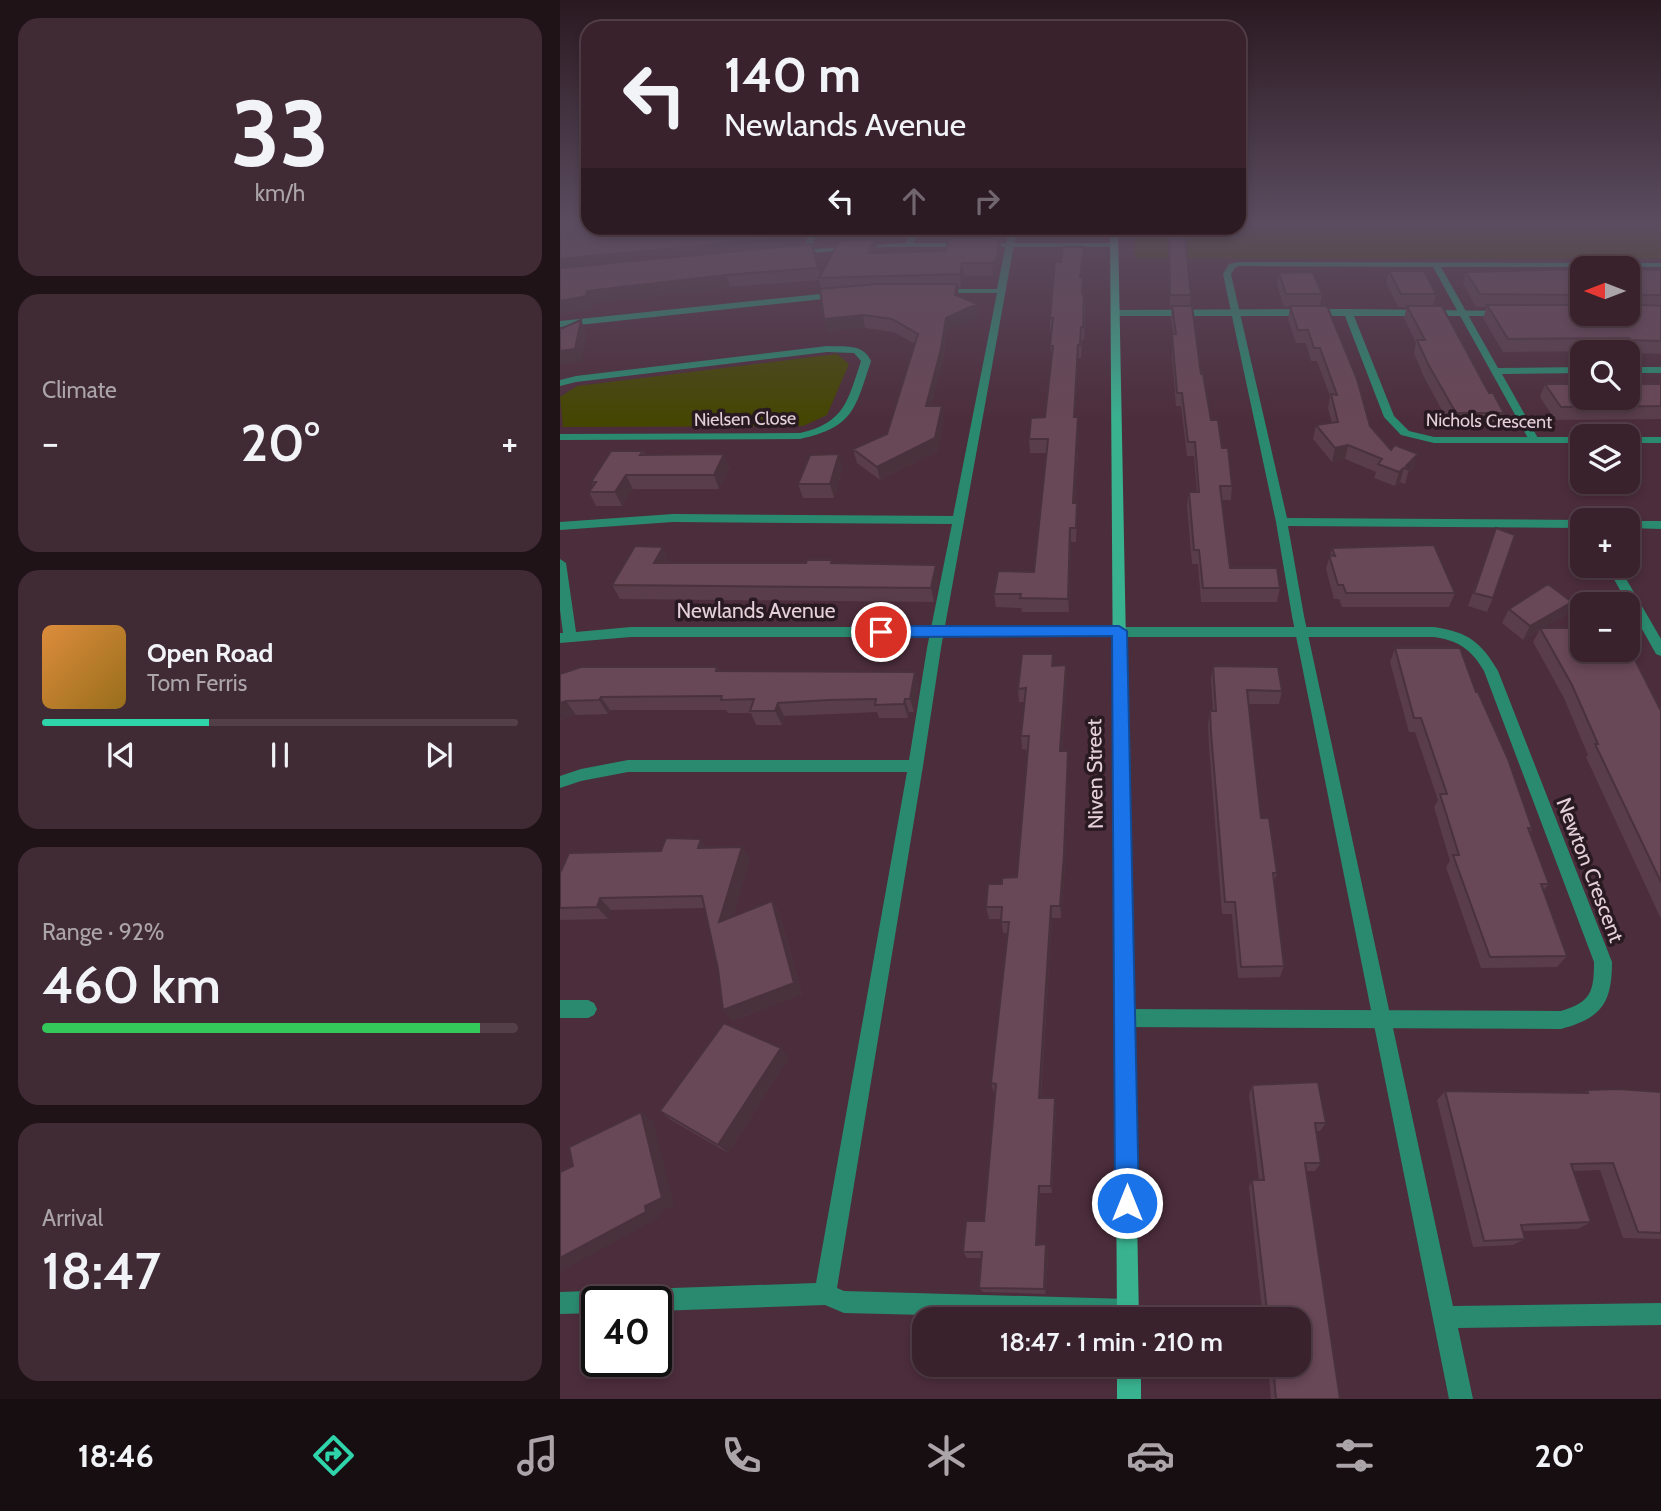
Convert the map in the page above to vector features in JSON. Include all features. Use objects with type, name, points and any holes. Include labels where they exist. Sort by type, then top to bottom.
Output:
[{"type":"street","name":"Niven Street","points":[[1115,290],[1128,1307]]},
{"type":"street","points":[[1230,290],[1282,522],[1302,631],[1461,1399]]},
{"type":"street","points":[[1449,290],[1534,440]]},
{"type":"street","points":[[825,1294],[937,632],[1002,291],[934,292]]},
{"type":"street","points":[[560,324],[851,294]]},
{"type":"street","name":"Nichols Crescent","points":[[1348,312],[1389,417],[1398,429],[1413,436],[1434,440],[1570,440]]},
{"type":"street","points":[[1116,313],[1514,313]]},
{"type":"street","name":"Nielsen Close","points":[[560,383],[827,349],[856,350],[866,361],[848,414],[840,422],[815,434],[560,437]]},
{"type":"street","points":[[1494,371],[1570,370]]},
{"type":"street","points":[[1640,370],[1661,370]]},
{"type":"street","points":[[1640,440],[1661,440]]},
{"type":"street","points":[[560,526],[673,518],[959,520]]},
{"type":"street","points":[[1282,522],[1570,524]]},
{"type":"street","points":[[1640,524],[1661,524]]},
{"type":"street","points":[[560,563],[565,637]]},
{"type":"street","points":[[1619,578],[1661,651]]},
{"type":"street","name":"Newton Crescent","points":[[1119,631],[1448,634],[1471,643],[1480,651],[1490,671],[1603,962],[1604,986],[1596,1005],[1581,1015],[1562,1020],[1125,1017]]},
{"type":"street","name":"Newlands Avenue","points":[[565,637],[631,632],[1119,631]]},
{"type":"street","points":[[560,782],[628,766],[916,766]]},
{"type":"street","points":[[560,1009],[587,1009]]},
{"type":"street","points":[[672,1299],[825,1294],[844,1302],[953,1307]]},
{"type":"street","points":[[560,1303],[581,1302]]},
{"type":"street","points":[[1445,1317],[1661,1314]]},
{"type":"street","points":[[1129,1377],[1129,1399]]},
{"type":"shaded area","points":[[837,354],[849,364],[827,415],[803,426],[563,427],[560,397],[577,386]]},
{"type":"building","points":[[560,290],[593,290],[587,291],[586,296],[560,301]]},
{"type":"building","points":[[820,290],[956,290],[955,295],[977,304],[946,318],[926,406],[942,406],[935,438],[877,467],[853,449],[887,434],[918,334],[892,319],[863,315],[824,319]]},
{"type":"building","points":[[1052,290],[1082,290],[1083,327],[1078,345],[1074,417],[1078,417],[1073,503],[1077,503],[1076,528],[1070,528],[1068,599],[1020,598],[1021,594],[994,594],[998,571],[1034,572],[1048,439],[1029,439],[1031,418],[1045,417],[1053,346],[1050,346],[1053,318],[1050,318]]},
{"type":"building","points":[[1170,290],[1191,290],[1191,295],[1170,295]]},
{"type":"building","points":[[1285,290],[1320,290],[1322,294],[1286,294]]},
{"type":"building","points":[[1399,290],[1434,290],[1436,294],[1401,294]]},
{"type":"building","points":[[1478,290],[1570,290],[1570,295],[1480,294]]},
{"type":"building","points":[[1640,290],[1661,290],[1661,295],[1640,295]]},
{"type":"building","points":[[1487,305],[1570,305],[1570,326],[1640,326],[1640,305],[1661,306],[1661,341],[1629,338],[1508,339]]},
{"type":"building","points":[[1172,306],[1192,306],[1201,374],[1211,420],[1218,420],[1222,448],[1228,448],[1232,486],[1220,486],[1230,568],[1277,568],[1280,588],[1203,588],[1199,550],[1194,550],[1189,492],[1199,492],[1195,442],[1188,442],[1182,393],[1177,393],[1172,334],[1176,334]]},
{"type":"building","points":[[1290,306],[1327,306],[1357,379],[1370,426],[1391,450],[1395,445],[1418,454],[1406,466],[1409,470],[1404,468],[1399,472],[1378,464],[1382,459],[1348,445],[1335,448],[1316,425],[1338,422],[1331,394],[1337,395],[1320,348],[1314,348],[1308,330],[1298,330]]},
{"type":"building","points":[[1407,306],[1442,306],[1489,393],[1493,393],[1504,413],[1456,413],[1417,340],[1425,340]]},
{"type":"building","points":[[581,320],[575,349],[560,351],[560,329]]},
{"type":"building","points":[[1545,384],[1570,384],[1570,407],[1561,407]]},
{"type":"building","points":[[1640,384],[1661,384],[1661,406],[1640,406]]},
{"type":"building","points":[[611,451],[643,451],[640,455],[724,454],[714,475],[626,475],[615,492],[589,492],[596,482],[591,482]]},
{"type":"building","points":[[839,454],[830,484],[798,484],[810,455]]},
{"type":"building","points":[[1496,528],[1515,535],[1493,598],[1474,593]]},
{"type":"building","points":[[1434,545],[1455,593],[1346,593],[1343,585],[1338,585],[1329,555],[1335,556],[1332,548]]},
{"type":"building","points":[[635,546],[663,547],[654,563],[806,563],[807,560],[832,560],[831,563],[936,565],[931,588],[612,585]]},
{"type":"building","points":[[1548,584],[1570,600],[1570,603],[1530,626],[1509,609]]},
{"type":"building","points":[[1540,628],[1570,628],[1570,662],[1636,662],[1661,709],[1661,882],[1595,744],[1598,744],[1572,685]]},
{"type":"building","points":[[1395,648],[1460,648],[1476,692],[1508,759],[1532,828],[1528,828],[1549,884],[1541,884],[1567,956],[1490,957],[1453,855],[1459,855],[1440,794],[1447,794],[1421,718],[1414,718]]},
{"type":"building","points":[[1022,654],[1053,654],[1052,666],[1066,665],[1060,751],[1068,751],[1064,854],[1060,906],[1051,906],[1039,1098],[1055,1098],[1051,1186],[1039,1186],[1036,1245],[1046,1244],[1044,1289],[979,1288],[982,1252],[963,1252],[966,1221],[984,1221],[996,1084],[991,1083],[1009,922],[1001,922],[1002,907],[986,907],[988,884],[1002,884],[1002,878],[1017,877],[1029,736],[1021,736],[1026,688],[1018,689]]},
{"type":"building","points":[[1213,666],[1278,667],[1282,691],[1247,690],[1261,818],[1269,818],[1277,873],[1273,873],[1284,966],[1241,967],[1235,902],[1225,902],[1211,733],[1210,711],[1216,711]]},
{"type":"building","points":[[581,667],[915,672],[910,699],[905,699],[904,704],[875,705],[876,699],[829,700],[778,703],[775,711],[750,711],[754,699],[721,700],[722,696],[601,697],[599,700],[560,703],[560,674]]},
{"type":"building","points":[[666,838],[701,839],[698,848],[742,847],[719,922],[772,901],[794,983],[723,1010],[718,969],[702,896],[600,898],[597,907],[560,908],[560,873],[569,853],[661,851]]},
{"type":"building","points":[[724,1023],[781,1048],[718,1145],[660,1111]]},
{"type":"building","points":[[1318,1082],[1326,1123],[1315,1123],[1321,1163],[1305,1163],[1340,1399],[1276,1399],[1274,1377],[1311,1377],[1311,1307],[1267,1307],[1252,1180],[1264,1180],[1252,1085]]},
{"type":"building","points":[[1587,1090],[1661,1092],[1661,1233],[1638,1232],[1613,1163],[1571,1164],[1591,1222],[1521,1225],[1525,1239],[1484,1241],[1445,1091],[1588,1093]]},
{"type":"building","points":[[641,1112],[662,1198],[645,1206],[646,1212],[560,1258],[560,1172],[573,1166],[569,1147]]},
{"type":"route","points":[[881,632],[1119,631],[1127,1203]]}]
